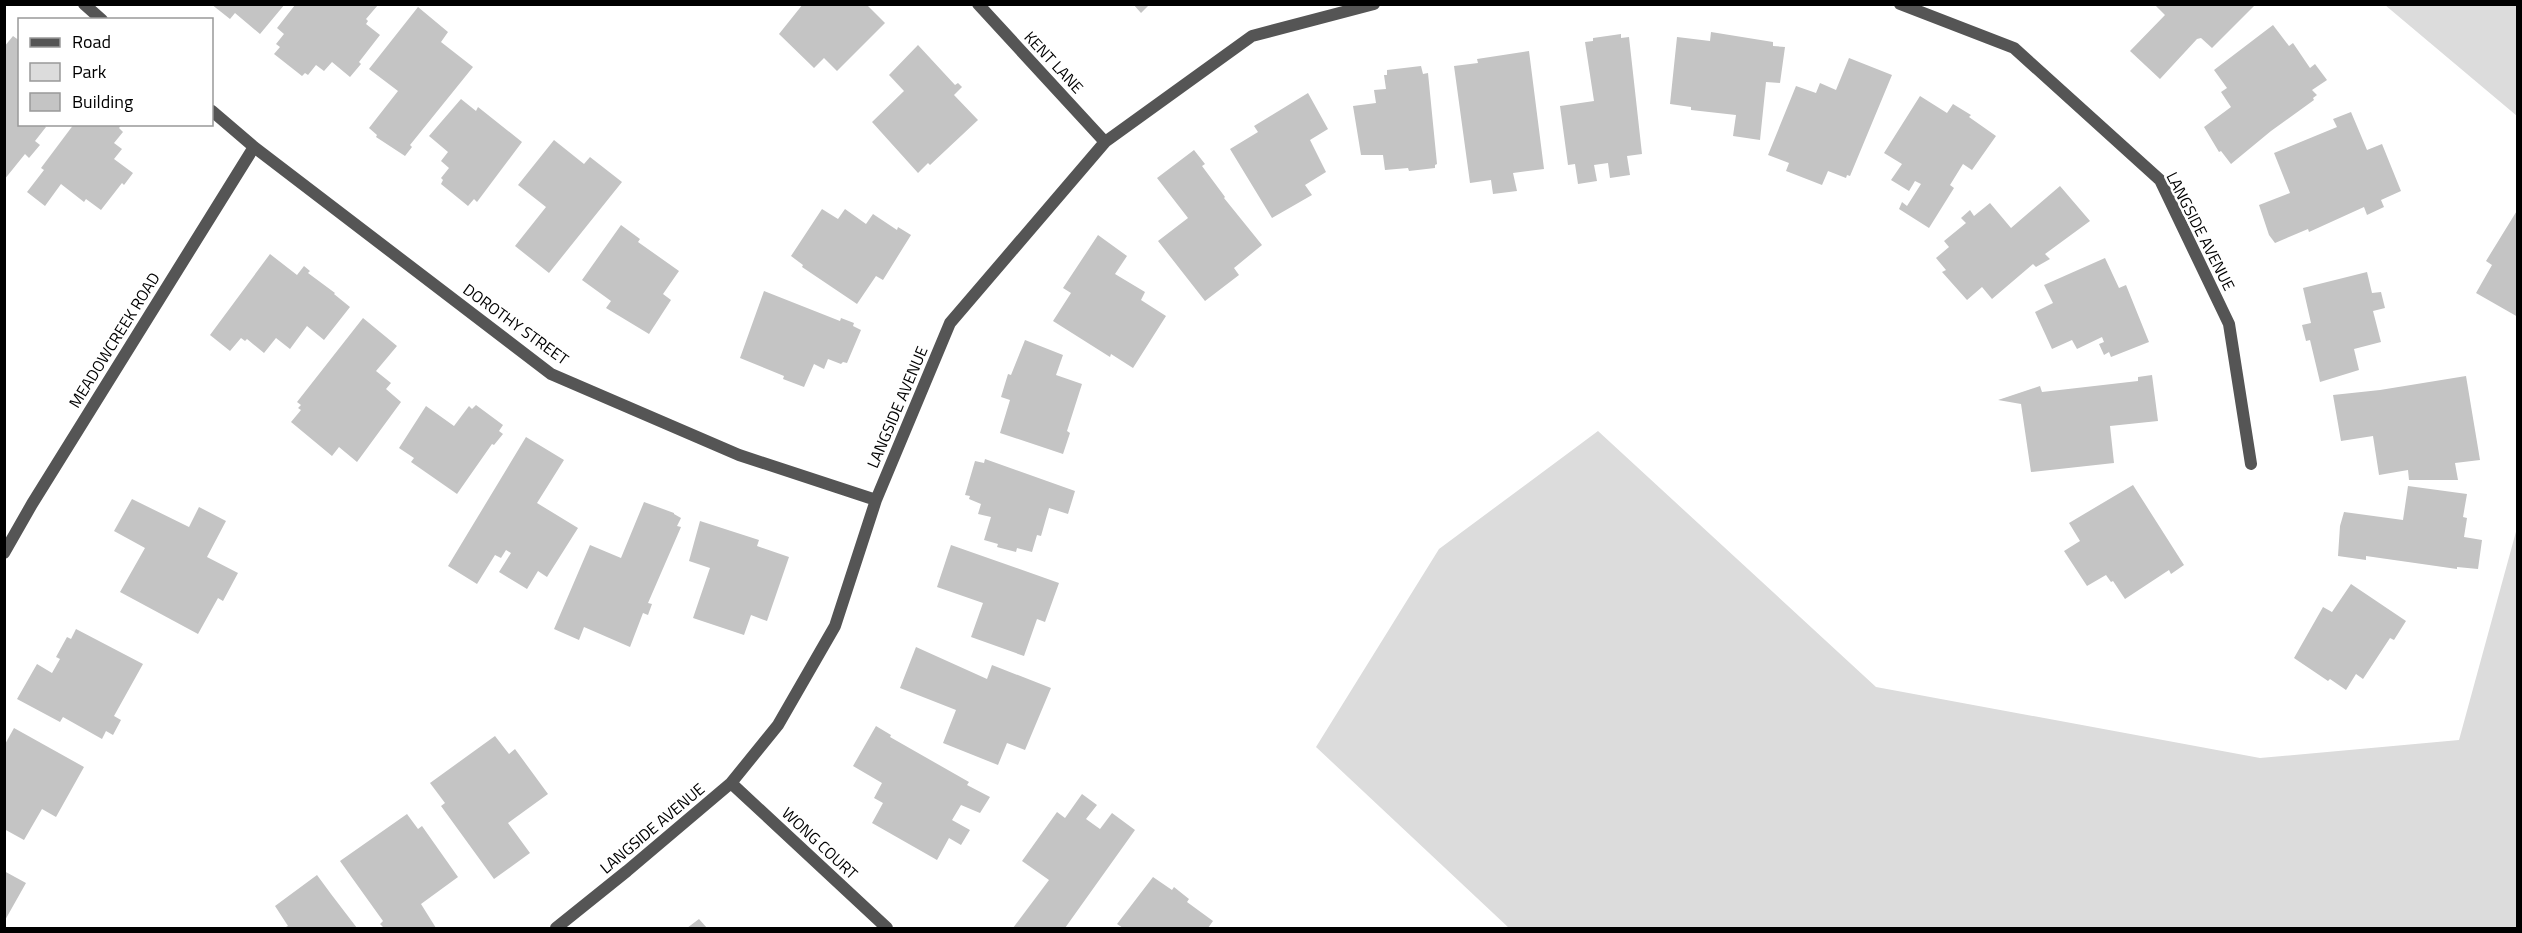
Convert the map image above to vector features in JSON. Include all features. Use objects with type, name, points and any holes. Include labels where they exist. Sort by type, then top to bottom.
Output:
[{"type":"street","points":[[84,4],[100,18]]},
{"type":"street","name":"KENT LANE","points":[[978,4],[1105,142]]},
{"type":"street","name":"LANGSIDE AVENUE","points":[[556,928],[731,783],[778,725],[835,626],[876,500],[950,323],[1105,142],[1252,36],[1374,4]]},
{"type":"street","name":"LANGSIDE AVENUE","points":[[1900,4],[2013,48],[2160,180],[2229,324],[2251,464]]},
{"type":"street","name":"DOROTHY STREET","points":[[213,112],[254,147],[551,374],[739,455],[876,500]]},
{"type":"street","name":"MEADOWCREEK ROAD","points":[[4,553],[32,504],[254,147]]},
{"type":"street","name":"WONG COURT","points":[[731,783],[887,928]]},
{"type":"green space","points":[[2385,5],[2517,5],[2517,116]]},
{"type":"green space","points":[[1598,431],[1876,687],[2260,758],[2459,740],[2517,528],[2517,928],[1509,928],[1316,747],[1439,549]]},
{"type":"building","points":[[211,4],[285,4],[260,34],[235,13],[230,19]]},
{"type":"building","points":[[803,4],[866,4],[885,23],[837,71],[824,58],[814,68],[779,34]]},
{"type":"building","points":[[1133,4],[1150,4],[1141,13]]},
{"type":"building","points":[[2154,4],[2256,4],[2212,48],[2201,38],[2197,39],[2160,79],[2130,51],[2165,15]]},
{"type":"building","points":[[295,5],[378,5],[366,19],[368,21],[366,24],[380,35],[350,77],[332,62],[324,71],[316,65],[308,75],[305,73],[302,76],[274,54],[280,47],[276,44],[284,34],[277,28]]},
{"type":"building","points":[[418,7],[448,32],[441,42],[473,67],[410,145],[412,147],[405,156],[376,137],[377,135],[369,128],[398,91],[369,69]]},
{"type":"building","points":[[2273,25],[2289,46],[2293,43],[2310,68],[2315,64],[2327,80],[2312,90],[2317,95],[2313,98],[2314,100],[2231,164],[2221,151],[2219,152],[2204,127],[2231,107],[2221,92],[2227,88],[2214,70]]},
{"type":"building","points":[[1711,32],[1773,42],[1773,46],[1785,47],[1780,83],[1766,82],[1760,140],[1733,136],[1736,115],[1691,110],[1691,107],[1670,104],[1677,37],[1710,41]]},
{"type":"building","points":[[1621,34],[1621,38],[1629,37],[1642,154],[1627,156],[1630,175],[1610,178],[1608,163],[1594,165],[1597,181],[1578,184],[1575,164],[1568,165],[1560,106],[1594,101],[1585,42],[1593,41],[1593,38]]},
{"type":"building","points":[[13,36],[18,40],[18,126],[46,127],[35,141],[40,145],[29,158],[25,154],[4,180],[4,47]]},
{"type":"building","points":[[918,45],[955,85],[958,83],[962,87],[954,95],[978,120],[930,165],[928,163],[918,173],[872,122],[904,91],[889,75]]},
{"type":"building","points":[[1529,51],[1544,169],[1513,173],[1517,191],[1493,194],[1491,180],[1470,183],[1454,66],[1478,63],[1477,59]]},
{"type":"building","points":[[1849,58],[1892,75],[1850,176],[1847,175],[1846,178],[1828,171],[1822,185],[1786,171],[1789,163],[1768,155],[1796,86],[1816,93],[1820,83],[1836,90]]},
{"type":"building","points":[[1421,66],[1423,74],[1428,73],[1437,164],[1435,168],[1409,171],[1408,168],[1385,170],[1383,155],[1361,155],[1353,106],[1376,103],[1374,90],[1386,89],[1384,75],[1387,75],[1387,70]]},
{"type":"building","points":[[1308,93],[1328,129],[1310,140],[1326,172],[1305,185],[1312,195],[1272,218],[1230,149],[1258,132],[1254,126]]},
{"type":"building","points":[[1920,96],[1947,113],[1953,104],[1971,115],[1969,117],[1996,136],[1972,170],[1963,164],[1950,185],[1954,188],[1929,228],[1899,209],[1902,202],[1907,206],[1921,184],[1915,181],[1909,191],[1891,180],[1902,164],[1884,153]]},
{"type":"building","points":[[461,99],[476,111],[478,107],[522,142],[477,202],[474,199],[468,206],[441,184],[443,180],[441,178],[449,168],[441,161],[448,152],[429,136]]},
{"type":"building","points":[[2351,112],[2367,150],[2382,144],[2401,191],[2381,200],[2384,207],[2367,215],[2364,207],[2309,232],[2308,229],[2275,243],[2269,235],[2259,205],[2290,193],[2274,153],[2337,127],[2333,119]]},
{"type":"building","points":[[72,126],[120,126],[119,128],[123,132],[114,143],[122,149],[114,159],[133,173],[101,210],[86,199],[84,202],[61,184],[45,206],[27,192],[44,170],[41,168]]},
{"type":"building","points":[[554,140],[584,164],[590,157],[622,182],[549,273],[515,246],[546,207],[518,185]]},
{"type":"building","points":[[1194,150],[1205,164],[1202,166],[1224,198],[1262,245],[1234,268],[1239,275],[1205,301],[1158,241],[1188,218],[1157,178]]},
{"type":"building","points":[[2060,186],[2090,221],[2045,254],[2050,259],[2036,267],[2033,264],[1992,299],[1982,287],[1967,300],[1942,272],[1946,270],[1936,258],[1949,247],[1944,241],[1966,223],[1961,218],[1970,210],[1974,216],[1990,203],[2011,228]]},
{"type":"building","points":[[822,209],[838,219],[845,209],[866,224],[873,214],[897,230],[898,227],[911,235],[883,280],[876,276],[857,304],[802,267],[803,265],[791,256]]},
{"type":"building","points":[[2518,209],[2518,317],[2476,293],[2492,265],[2486,261]]},
{"type":"building","points":[[621,225],[640,239],[638,242],[679,271],[663,294],[671,300],[649,334],[606,308],[611,301],[582,280]]},
{"type":"building","points":[[1098,235],[1127,256],[1115,274],[1145,292],[1141,300],[1166,316],[1133,368],[1111,354],[1110,357],[1053,321],[1071,293],[1063,288]]},
{"type":"building","points":[[270,254],[297,275],[304,266],[310,271],[308,273],[350,307],[324,340],[307,326],[290,349],[276,338],[264,353],[247,339],[245,341],[241,338],[230,351],[210,335]]},
{"type":"building","points":[[2105,258],[2119,288],[2126,285],[2149,342],[2111,357],[2109,352],[2104,355],[2099,344],[2104,342],[2102,337],[2077,349],[2072,340],[2052,349],[2035,312],[2053,303],[2044,285]]},
{"type":"building","points":[[2367,272],[2372,293],[2381,292],[2385,308],[2373,311],[2381,342],[2354,349],[2359,370],[2320,382],[2310,340],[2306,341],[2302,325],[2311,323],[2303,288]]},
{"type":"building","points":[[764,291],[840,321],[841,318],[854,323],[853,326],[861,330],[847,363],[841,364],[828,359],[824,369],[814,364],[804,387],[740,358]]},
{"type":"building","points":[[363,318],[397,346],[376,371],[391,383],[386,389],[401,402],[357,462],[339,447],[332,456],[291,422],[301,410],[298,408],[301,405],[297,402]]},
{"type":"building","points":[[1025,340],[1063,355],[1056,375],[1082,384],[1067,431],[1070,433],[1063,454],[1000,433],[1010,400],[1001,397],[1008,374],[1011,375]]},
{"type":"building","points":[[2152,375],[2158,421],[2110,426],[2114,463],[2031,472],[2021,404],[1998,400],[2040,386],[2042,392],[2138,381],[2138,377]]},
{"type":"building","points":[[2466,376],[2480,460],[2455,463],[2458,480],[2409,480],[2408,470],[2379,475],[2373,436],[2341,441],[2333,395]]},
{"type":"building","points":[[476,405],[503,425],[499,431],[503,434],[494,445],[492,444],[457,494],[411,462],[414,458],[399,448],[426,406],[454,426],[469,406],[472,409]]},
{"type":"building","points":[[526,437],[564,460],[537,503],[578,528],[547,577],[538,571],[527,589],[499,572],[511,553],[506,550],[501,558],[495,555],[477,584],[448,566]]},
{"type":"building","points":[[985,459],[1075,491],[1068,514],[1049,508],[1041,536],[1037,535],[1032,552],[1017,548],[1016,552],[997,547],[998,544],[984,540],[991,517],[978,514],[981,504],[965,495],[975,461],[984,463]]},
{"type":"building","points":[[2133,485],[2184,565],[2171,574],[2169,570],[2125,599],[2106,575],[2087,586],[2064,551],[2080,541],[2069,523]]},
{"type":"building","points":[[2408,486],[2467,494],[2463,517],[2467,518],[2464,537],[2482,540],[2478,569],[2457,567],[2457,569],[2366,556],[2366,560],[2338,556],[2340,526],[2344,512],[2403,520]]},
{"type":"building","points":[[132,499],[189,527],[199,507],[226,521],[207,557],[238,573],[223,601],[218,598],[198,634],[120,592],[145,548],[114,531]]},
{"type":"building","points":[[644,502],[674,513],[681,518],[677,526],[681,527],[648,603],[652,604],[648,615],[643,613],[630,647],[584,627],[579,640],[554,629],[590,545],[621,558]]},
{"type":"building","points":[[700,521],[759,540],[757,546],[789,557],[767,621],[751,615],[744,635],[693,618],[710,568],[689,561]]},
{"type":"building","points":[[951,545],[1059,583],[1045,622],[1037,619],[1024,656],[971,637],[983,603],[937,587]]},
{"type":"building","points":[[2351,584],[2406,621],[2394,640],[2390,638],[2363,679],[2356,674],[2346,690],[2294,658],[2323,607],[2332,612]]},
{"type":"building","points":[[76,629],[143,664],[114,716],[121,720],[113,735],[106,731],[102,739],[63,717],[60,722],[17,699],[37,664],[52,673],[60,659],[56,657],[67,637],[71,639]]},
{"type":"building","points":[[916,647],[987,679],[992,665],[1051,688],[1025,750],[1007,743],[998,765],[943,743],[956,710],[900,688]]},
{"type":"building","points":[[876,726],[891,735],[890,737],[969,782],[967,785],[990,797],[980,813],[961,805],[952,820],[970,830],[961,845],[949,838],[937,860],[872,823],[883,803],[874,798],[882,783],[853,766]]},
{"type":"building","points":[[14,728],[84,767],[56,817],[42,809],[24,840],[4,829],[4,746]]},
{"type":"building","points":[[495,736],[509,754],[515,749],[548,794],[508,823],[530,853],[494,879],[441,806],[445,803],[430,783]]},
{"type":"building","points":[[1082,794],[1097,805],[1086,819],[1100,829],[1112,813],[1135,830],[1065,928],[1013,928],[1049,880],[1022,861],[1057,812],[1065,818]]},
{"type":"building","points":[[407,814],[418,829],[422,826],[458,877],[421,904],[436,928],[384,928],[380,924],[383,921],[340,861]]},
{"type":"building","points":[[4,871],[26,883],[4,922]]},
{"type":"building","points":[[317,875],[357,928],[284,928],[288,926],[275,906]]},
{"type":"building","points":[[1153,877],[1172,890],[1174,887],[1189,899],[1187,902],[1213,921],[1208,928],[1123,928],[1117,924]]},
{"type":"building","points":[[699,919],[707,928],[687,928]]}]
